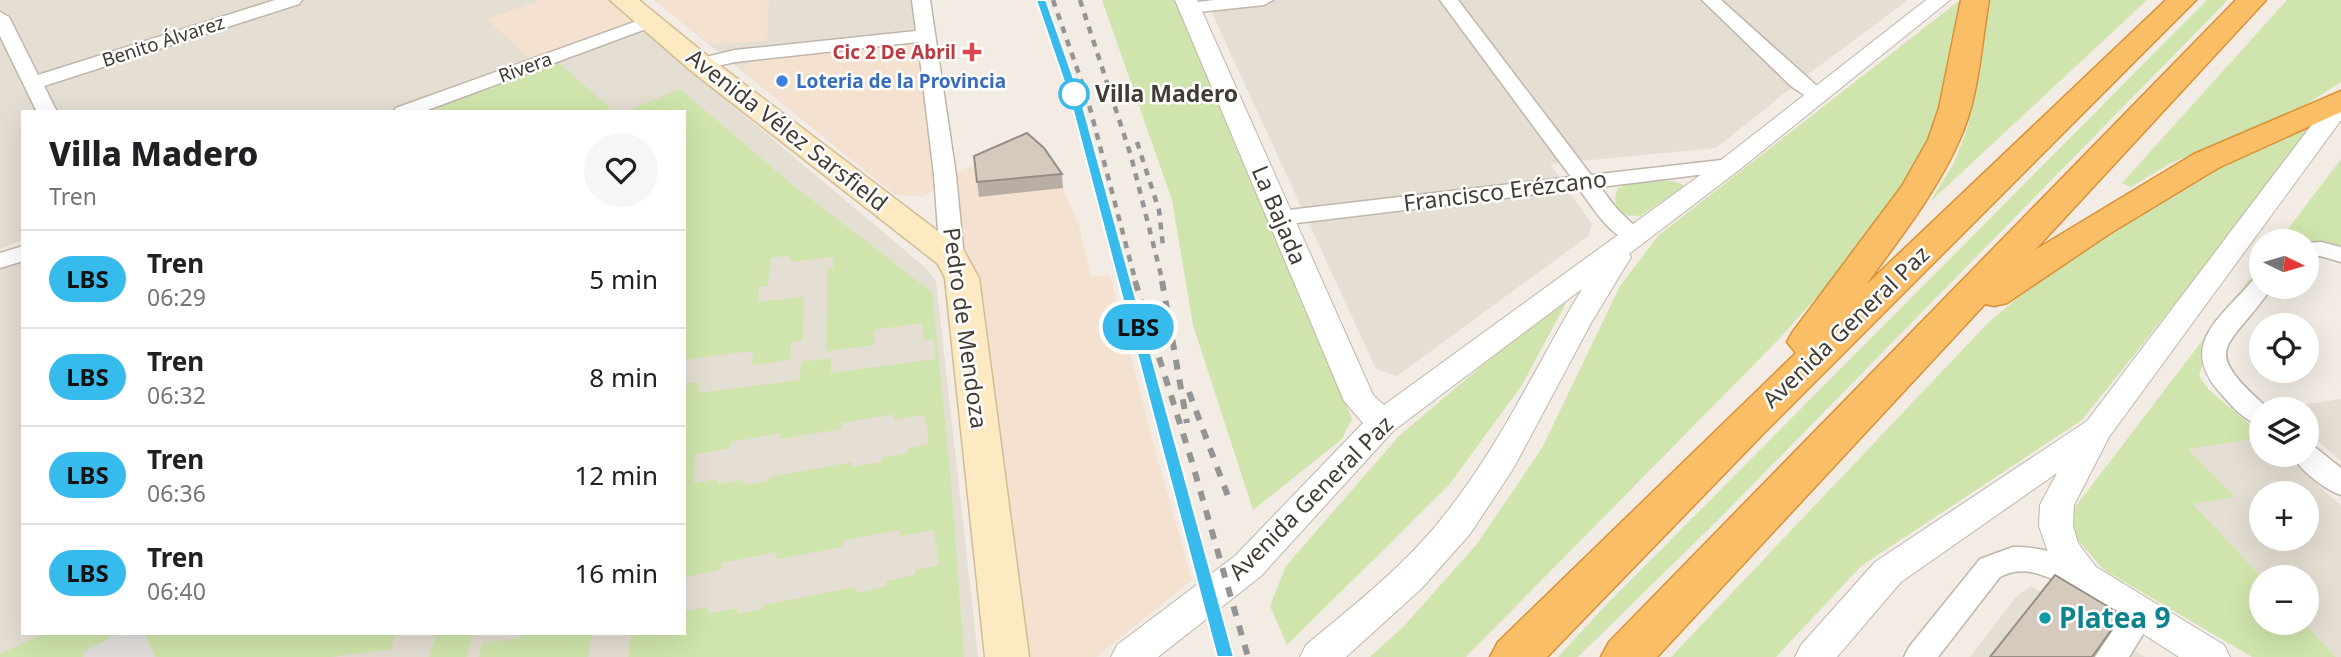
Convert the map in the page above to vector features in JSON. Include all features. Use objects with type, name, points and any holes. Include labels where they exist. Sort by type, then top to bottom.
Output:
[{"type":"highway","points":[[1750,421],[1918,188],[1944,140],[1955,108],[1975,0]]},
{"type":"highway","name":"Avenida General Paz","points":[[1515,657],[1750,421],[2182,0]]},
{"type":"highway","points":[[1626,657],[2252,0]]},
{"type":"highway","points":[[1937,332],[2096,226],[2206,161],[2341,102]]},
{"type":"main road","name":"Avenida Vélez Sarsfield","points":[[623,0],[700,64],[952,258]]},
{"type":"main road","name":"Pedro de Mendoza","points":[[952,258],[962,278],[1007,657]]},
{"type":"street","name":"Benito Álvarez","points":[[32,83],[293,0]]},
{"type":"street","name":"Pedro de Mendoza","points":[[921,0],[945,175],[952,258]]},
{"type":"street","points":[[1187,4],[1264,0]]},
{"type":"street","points":[[1449,0],[1609,214],[1630,238]]},
{"type":"street","points":[[1711,0],[1798,82],[1817,95]]},
{"type":"street","name":"Avenida General Paz","points":[[1130,657],[1248,566],[1382,423],[1730,165],[1939,0]]},
{"type":"street","name":"La Bajada","points":[[1187,4],[1360,401],[1382,423]]},
{"type":"street","points":[[0,16],[46,110]]},
{"type":"street","name":"Rivera","points":[[408,110],[648,22]]},
{"type":"street","points":[[700,64],[735,56],[925,36]]},
{"type":"street","points":[[2083,577],[2062,548],[2056,526],[2057,505],[2098,429],[2341,102]]},
{"type":"street","name":"Francisco Erézcano","points":[[1280,218],[1730,165]]},
{"type":"street","name":"Avenida General Paz","points":[[1319,657],[1382,603],[1458,525],[1514,438],[1594,290],[1630,238]]},
{"type":"street","points":[[2319,249],[2341,255]]},
{"type":"street","points":[[0,261],[21,254]]},
{"type":"street","points":[[2249,406],[2237,396],[2215,367],[2215,342],[2250,299]]},
{"type":"street","points":[[1814,657],[1888,572],[1918,549],[2098,429]]},
{"type":"street","points":[[2319,466],[2341,484]]},
{"type":"street","points":[[1920,657],[1990,568],[2001,561],[2023,558],[2043,560],[2083,577],[2211,657]]},
{"type":"street","points":[[2110,657],[2140,615]]},
{"type":"shaded area","points":[[0,0],[608,0],[928,270],[936,281],[978,657],[0,657],[0,265],[21,258],[21,635],[686,635],[686,110],[21,110],[21,241],[0,249]]},
{"type":"shaded area","points":[[541,0],[608,0],[632,20],[632,23],[532,61],[487,19]]},
{"type":"shaded area","points":[[654,0],[918,0],[932,190],[923,196],[896,195]]},
{"type":"shaded area","points":[[654,0],[769,0],[767,41],[714,44],[706,41]]},
{"type":"shaded area","points":[[1206,0],[1908,0],[1815,69],[1716,148],[1550,164],[1592,224],[1588,236],[1397,376],[1376,369]]},
{"type":"shaded area","points":[[918,43],[935,183],[932,190],[923,196],[896,195],[744,72],[743,67],[753,59]]},
{"type":"shaded area","points":[[1028,148],[1045,162],[1063,188],[1079,226],[1091,276],[1110,275],[1192,580],[1096,657],[1028,657],[1017,618],[953,173]]},
{"type":"shaded area","points":[[2341,399],[2341,462],[2319,442],[2319,402]]},
{"type":"shaded area","points":[[2249,440],[2249,467],[2298,467],[2314,481],[2249,481],[2249,551],[2319,551],[2319,486],[2341,506],[2341,657],[2336,657],[2315,635],[2319,635],[2319,565],[2250,565],[2192,504],[2234,497],[2187,449]]},
{"type":"shaded area","points":[[2031,586],[2145,657],[1970,657],[2016,597]]},
{"type":"shaded area","points":[[114,635],[145,635],[155,657],[83,657],[82,653]]},
{"type":"green space","points":[[1102,0],[1175,0],[1352,419],[1342,439],[1253,510],[1193,325],[1172,200]]},
{"type":"green space","points":[[1960,0],[1965,0],[1943,118],[1883,222],[1780,338],[1466,657],[1370,657],[1405,625],[1477,544],[1542,448],[1620,286],[1659,235]]},
{"type":"green space","points":[[1990,0],[2147,0],[1930,202],[1953,165],[1968,127],[1978,48]]},
{"type":"green space","points":[[2207,0],[2228,0],[1721,517],[1578,657],[1558,657],[1605,606]]},
{"type":"green space","points":[[2287,0],[2341,0],[2341,82],[2288,116],[2169,164],[2131,187],[2122,183]]},
{"type":"green space","points":[[556,60],[612,110],[420,110]]},
{"type":"green space","points":[[680,89],[789,182],[932,292],[951,480],[964,657],[628,657],[631,635],[686,635],[686,612],[707,607],[708,614],[737,608],[737,614],[763,609],[764,605],[855,587],[856,593],[887,586],[886,581],[915,575],[915,570],[939,565],[934,530],[900,536],[899,530],[843,541],[843,547],[777,559],[776,552],[722,563],[721,570],[686,577],[686,384],[699,382],[698,393],[800,380],[801,362],[831,358],[831,373],[935,359],[934,339],[924,340],[922,323],[874,330],[874,345],[826,351],[827,269],[833,268],[833,257],[790,262],[789,256],[771,258],[768,286],[759,287],[758,302],[804,297],[803,340],[791,342],[790,360],[752,365],[753,351],[686,360],[686,110],[629,110]],"holes":[[[893,414],[894,420],[925,415],[929,444],[907,448],[908,453],[882,457],[882,462],[853,467],[852,462],[769,477],[769,481],[745,485],[744,480],[718,484],[718,479],[694,483],[695,454],[730,448],[731,442],[780,433],[781,439],[842,429],[842,423]]]},
{"type":"green space","points":[[2322,119],[2082,420],[1861,566],[1776,657],[1671,657],[1987,324],[2076,248],[2244,150]]},
{"type":"green space","points":[[2341,159],[2341,248],[2319,245],[2319,229],[2288,229]]},
{"type":"green space","points":[[1642,179],[1674,181],[1685,186],[1640,216],[1621,215],[1615,202],[1618,188]]},
{"type":"green space","points":[[2249,280],[2249,299],[2252,299],[2202,366],[2199,376],[2209,390],[2249,424],[2249,440],[2188,449],[2235,497],[2193,504],[2250,565],[2249,635],[2315,635],[2336,657],[2252,657],[2104,570],[2071,532],[2069,515]]},
{"type":"green space","points":[[1574,288],[1522,385],[1449,485],[1287,645],[1270,606],[1286,566],[1399,436]]},
{"type":"green space","points":[[41,635],[396,635],[391,649],[332,657],[0,657],[0,654]]},
{"type":"green space","points":[[436,635],[473,635],[467,657],[429,657]]},
{"type":"green space","points":[[522,635],[592,635],[588,657],[479,657],[483,643],[520,638]]},
{"type":"building","points":[[1027,133],[1044,148],[1062,174],[977,182],[974,156]]},
{"type":"building","name":"Platea 9","points":[[2055,575],[2122,615],[2092,657],[1990,657]]},
{"type":"railway","points":[[1041,0],[1076,99],[1095,167]]},
{"type":"railway","points":[[1053,0],[1087,97],[1136,283]]},
{"type":"railway","points":[[1080,0],[1131,156],[1163,283]]},
{"type":"railway","points":[[1137,142],[1159,210],[1163,246]]},
{"type":"railway","points":[[1135,281],[1192,462],[1248,657]]},
{"type":"railway","points":[[1162,281],[1187,423]]},
{"type":"railway","points":[[1133,305],[1225,657]]},
{"type":"railway","points":[[1189,392],[1229,499]]},
{"type":"train","name":"LBS","points":[[1041,0],[1076,99],[1225,657]]},
{"type":"place","name":"Cic 2 De Abril","points":[[972,52]]},
{"type":"place","name":"Loteria de la Provincia","points":[[782,81]]},
{"type":"place","name":"Villa Madero","points":[[1074,94]]},
{"type":"place","name":"Platea 9","points":[[2045,618]]}]
